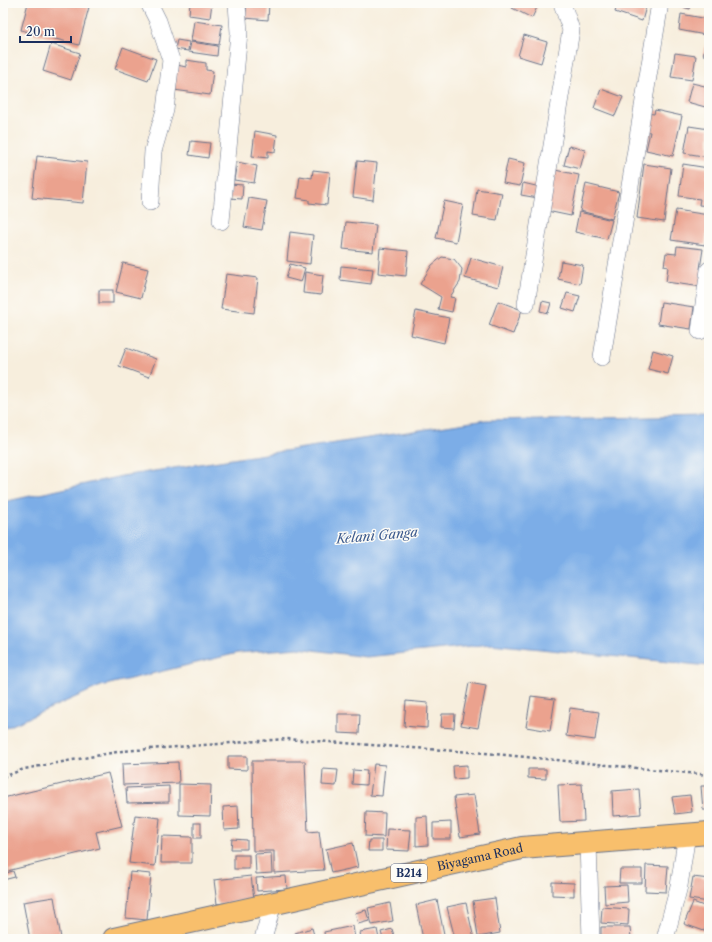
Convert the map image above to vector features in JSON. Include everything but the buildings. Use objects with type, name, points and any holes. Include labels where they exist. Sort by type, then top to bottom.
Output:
[{"type":"main road","name":"Biyagama Road","points":[[114,939],[522,848],[709,833]]},
{"type":"street","points":[[149,3],[158,20],[171,60],[165,110],[153,151],[150,202]]},
{"type":"street","points":[[221,221],[239,33],[237,3]]},
{"type":"street","points":[[526,304],[571,30],[562,3]]},
{"type":"street","points":[[602,357],[660,3]]},
{"type":"street","points":[[700,331],[709,270]]},
{"type":"street","points":[[665,939],[680,886],[687,834]]},
{"type":"street","points":[[588,843],[591,939]]},
{"type":"street","points":[[263,939],[273,903]]},
{"type":"path","points":[[3,777],[24,770],[122,751],[287,739],[485,753],[709,775]]},
{"type":"water","name":"Kelani Ganga","points":[[709,416],[709,666],[491,644],[366,657],[298,648],[238,653],[101,686],[3,729],[3,502],[122,476],[485,420]]}]
